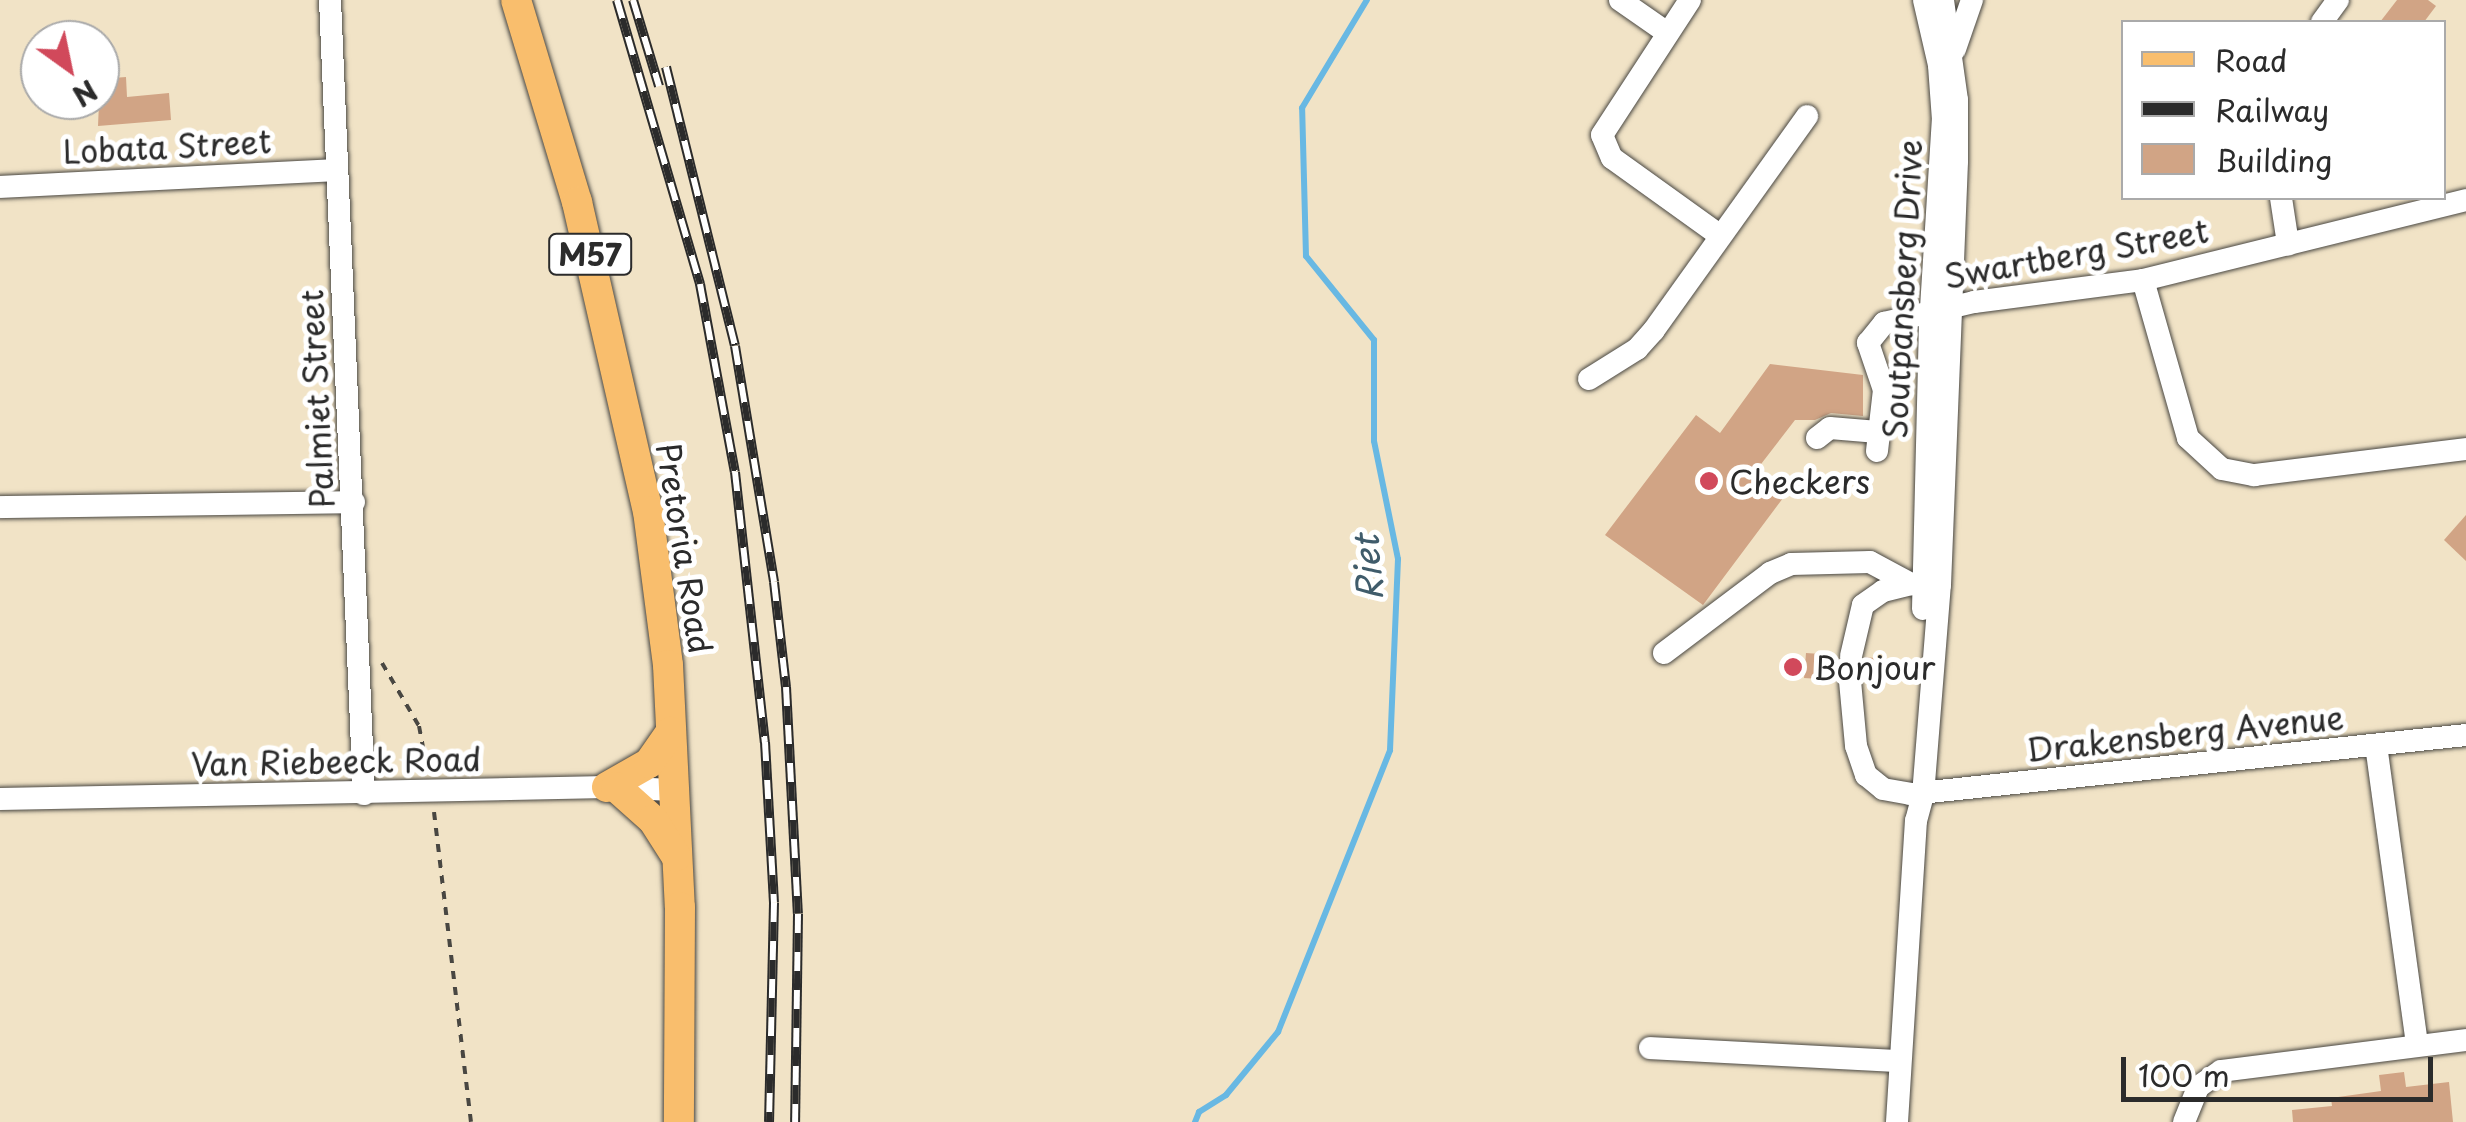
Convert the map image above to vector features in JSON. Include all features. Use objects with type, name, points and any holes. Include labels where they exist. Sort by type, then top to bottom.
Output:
[{"type":"main road","name":"Pretoria Road","points":[[516,0],[572,185],[615,352],[648,511],[668,665],[677,858],[679,1122]]},
{"type":"main road","points":[[671,732],[649,763],[611,787],[653,820],[677,858]]},
{"type":"street","name":"Palmiet Street","points":[[330,0],[364,794]]},
{"type":"street","points":[[1620,0],[1666,32]]},
{"type":"street","points":[[1690,0],[1605,124],[1604,146],[1612,158],[1719,235]]},
{"type":"street","points":[[1952,60],[1972,0]]},
{"type":"street","name":"Soutpansberg Drive","points":[[1896,1122],[1916,821],[1941,309],[1958,125],[1952,60],[1939,6]]},
{"type":"street","name":"Soutpansberg Drive","points":[[1939,6],[1943,120],[1941,309]]},
{"type":"street","points":[[1589,379],[1637,349],[1806,116]]},
{"type":"street","name":"Lobata Street","points":[[0,186],[336,170]]},
{"type":"street","points":[[2281,200],[2288,244]]},
{"type":"street","name":"Swartberg Street","points":[[1818,438],[1830,428],[1878,442],[1884,390],[1868,354],[1872,336],[1893,320],[1941,309],[2143,280],[2466,200]]},
{"type":"street","points":[[2143,280],[2188,438],[2222,469],[2254,475],[2466,449]]},
{"type":"street","points":[[0,507],[354,502]]},
{"type":"street","points":[[1664,653],[1770,572],[1791,564],[1870,562],[1925,585]]},
{"type":"street","points":[[1851,656],[1862,605],[1883,591],[1925,585]]},
{"type":"street","points":[[1850,681],[1854,730],[1866,775],[1883,789],[1917,795]]},
{"type":"street","name":"Drakensberg Avenue","points":[[1917,795],[2466,735]]},
{"type":"street","points":[[2376,745],[2417,1044]]},
{"type":"street","name":"Van Riebeeck Road","points":[[0,799],[611,787],[673,790]]},
{"type":"street","points":[[2184,1122],[2190,1098],[2221,1071],[2466,1040]]},
{"type":"street","points":[[1650,1048],[1900,1061]]},
{"type":"path","points":[[378,656],[419,726],[432,792],[471,1122]]},
{"type":"building","points":[[2397,0],[2428,0],[2436,6],[2426,20],[2382,20]]},
{"type":"building","points":[[120,77],[126,77],[127,97],[169,93],[171,120],[98,126],[98,120],[120,120]]},
{"type":"building","name":"Checkers","points":[[1770,364],[1863,375],[1863,416],[1831,413],[1815,420],[1795,420],[1758,468],[1786,494],[1703,605],[1605,535],[1696,415],[1720,433]]},
{"type":"building","points":[[2466,515],[2466,561],[2444,540]]},
{"type":"building","points":[[1806,653],[1836,655],[1843,668],[1835,680],[1804,678]]},
{"type":"building","points":[[1866,657],[1874,658],[1872,682],[1865,682],[1858,669]]},
{"type":"building","points":[[2404,1072],[2406,1087],[2449,1082],[2453,1122],[2293,1122],[2292,1110],[2332,1106],[2331,1098],[2381,1091],[2379,1075]]},
{"type":"waterway","name":"Riet","points":[[1195,1122],[1199,1112],[1226,1095],[1278,1032],[1390,750],[1398,559],[1374,441],[1374,340],[1306,256],[1302,108],[1367,0]]},
{"type":"railway","points":[[617,0],[700,284],[735,472],[765,742],[774,903],[769,1122]]},
{"type":"railway","points":[[633,0],[659,86]]},
{"type":"railway","points":[[666,67],[735,346],[774,582],[786,687],[798,914],[795,1122]]},
{"type":"place","name":"Checkers","points":[[1709,481]]},
{"type":"place","name":"Bonjour","points":[[1793,667]]}]
